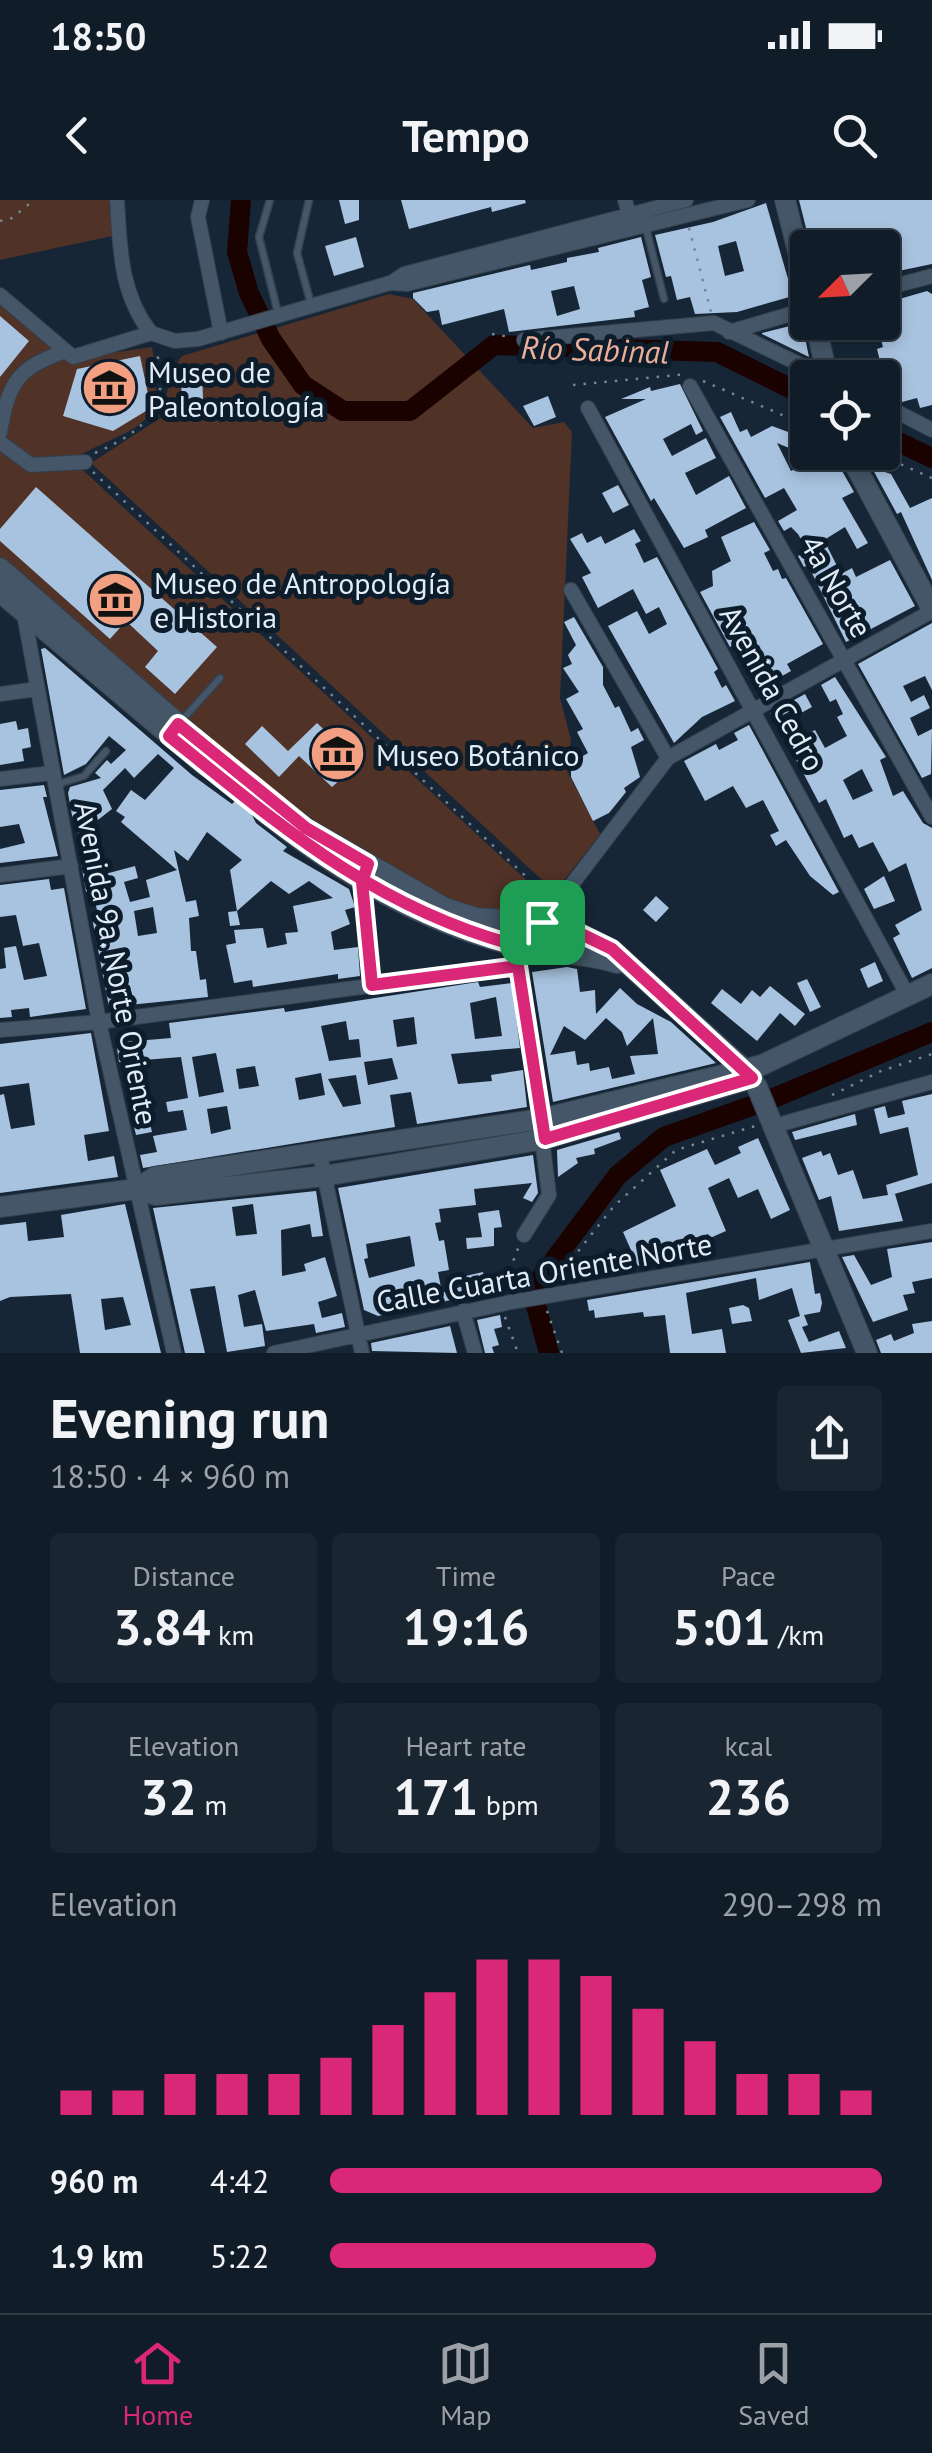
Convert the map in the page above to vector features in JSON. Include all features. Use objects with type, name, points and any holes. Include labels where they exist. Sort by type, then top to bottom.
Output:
[{"type":"street","points":[[117,200],[124,282],[134,312],[151,334]]},
{"type":"street","points":[[202,200],[198,217],[224,332]]},
{"type":"street","points":[[577,237],[627,208],[686,200]]},
{"type":"street","points":[[0,295],[73,358],[151,334],[175,340],[224,332],[390,283],[407,284],[577,237],[646,227],[748,200]]},
{"type":"street","points":[[785,200],[792,230]]},
{"type":"street","points":[[900,285],[932,276]]},
{"type":"street","points":[[729,332],[790,315]]},
{"type":"street","points":[[524,340],[714,323],[791,360]]},
{"type":"street","points":[[0,432],[7,395],[29,365],[66,352]]},
{"type":"street","name":"4a Norte","points":[[690,386],[932,817]]},
{"type":"street","name":"Avenida Cedro","points":[[588,408],[908,996]]},
{"type":"street","points":[[900,413],[932,430]]},
{"type":"street","points":[[915,420],[932,417]]},
{"type":"street","points":[[0,442],[31,465],[85,462]]},
{"type":"street","points":[[524,1235],[549,1196],[518,956],[668,758],[932,610],[864,470]]},
{"type":"street","points":[[6,581],[23,611],[301,832],[458,930],[518,956]]},
{"type":"street","points":[[6,581],[174,730]]},
{"type":"street","points":[[571,590],[668,758]]},
{"type":"street","name":"Avenida 9a. Norte Oriente","points":[[23,611],[98,1022],[174,1353]]},
{"type":"street","points":[[0,694],[37,690]]},
{"type":"street","points":[[0,779],[52,779]]},
{"type":"street","points":[[0,875],[71,866]]},
{"type":"street","points":[[365,873],[476,918],[542,922],[573,930],[612,949],[624,965],[754,1075],[866,1353]]},
{"type":"street","points":[[365,873],[372,985]]},
{"type":"street","points":[[0,1030],[98,1022],[372,985],[518,956],[598,956],[624,965]]},
{"type":"street","points":[[0,1206],[136,1189],[155,1195],[324,1176],[543,1129],[754,1075],[932,984]]},
{"type":"street","points":[[772,1122],[932,1082]]},
{"type":"street","points":[[136,1189],[155,1176],[320,1150],[543,1129]]},
{"type":"street","points":[[320,1150],[362,1353]]},
{"type":"street","name":"Calle Cuarta Oriente Norte","points":[[274,1353],[462,1311],[932,1231]]},
{"type":"street","points":[[462,1311],[475,1353]]},
{"type":"lane","points":[[270,200],[259,236],[272,316]]},
{"type":"lane","points":[[309,200],[298,253],[311,304]]},
{"type":"lane","points":[[646,227],[664,298]]},
{"type":"lane","points":[[174,730],[220,678]]},
{"type":"lane","points":[[52,779],[84,776],[106,751]]},
{"type":"path","points":[[0,221],[12,218],[34,200]]},
{"type":"path","points":[[686,216],[714,323]]},
{"type":"path","points":[[151,334],[162,390],[155,414],[85,462],[557,904]]},
{"type":"path","points":[[492,334],[524,340]]},
{"type":"path","points":[[900,464],[932,478]]},
{"type":"path","points":[[820,1101],[881,1071],[932,1054]]},
{"type":"path","points":[[562,1353],[545,1306],[547,1296],[554,1278],[614,1206],[676,1150],[772,1122]]},
{"type":"path","points":[[518,1353],[503,1284],[524,1235]]},
{"type":"shaded area","points":[[0,200],[109,200],[112,236],[0,260]]},
{"type":"shaded area","points":[[389,294],[413,299],[533,428],[564,422],[572,432],[560,698],[571,740],[567,771],[600,834],[555,892],[91,463],[162,417],[171,372],[182,356]]},
{"type":"shaded area","points":[[0,298],[70,359],[152,347],[156,376],[150,412],[129,431],[72,460],[549,901],[539,917],[462,907],[313,826],[0,565]]},
{"type":"building","points":[[339,200],[359,200],[359,220],[345,224]]},
{"type":"building","points":[[401,200],[526,203],[492,212],[491,207],[409,229]]},
{"type":"building","points":[[799,200],[932,200],[932,264],[900,271],[900,230],[806,230]]},
{"type":"building","points":[[766,203],[790,297],[737,312],[695,314],[690,297],[677,300],[671,276],[666,277],[655,235],[713,222]],"holes":[[[736,241],[744,271],[725,276],[718,246]]]},
{"type":"building","points":[[356,237],[364,267],[334,276],[325,246]]},
{"type":"building","points":[[641,237],[651,277],[642,280],[649,307],[634,311],[635,317],[509,332],[504,309],[442,325],[439,310],[427,312],[413,298],[413,293],[530,265],[531,270],[567,262],[567,258],[599,252],[598,248]],"holes":[[[574,286],[580,309],[557,316],[551,291]]]},
{"type":"building","points":[[927,291],[932,294],[932,405],[920,408],[917,398],[900,401],[900,360],[880,360],[877,349],[883,347],[881,340],[900,340],[900,299]]},
{"type":"building","points":[[0,316],[29,341],[0,377]]},
{"type":"building","points":[[790,326],[790,340],[806,340],[809,357],[762,334]]},
{"type":"building","name":"Museo de Paleontología","points":[[140,356],[151,408],[113,431],[63,416],[77,369]]},
{"type":"building","points":[[191,370],[202,370],[203,399],[182,400],[181,380],[191,380]]},
{"type":"building","points":[[680,384],[703,431],[696,435],[691,424],[663,439],[672,456],[706,438],[716,458],[685,473],[696,495],[729,476],[746,508],[705,530],[708,537],[684,548],[654,498],[651,501],[605,417],[646,399],[621,399],[650,387],[651,391]]},
{"type":"building","points":[[548,396],[556,417],[534,426],[523,406]]},
{"type":"building","points":[[731,412],[740,432],[747,429],[751,437],[772,426],[790,433],[790,448],[777,443],[791,471],[842,470],[854,492],[842,498],[868,543],[857,549],[845,527],[824,540],[841,574],[852,568],[856,577],[890,560],[915,606],[846,642],[808,565],[804,567],[798,556],[808,552],[798,534],[791,527],[784,531],[778,521],[797,510],[784,488],[765,498],[720,417]]},
{"type":"building","points":[[873,470],[891,474],[910,508],[932,498],[932,580],[901,512],[897,514]]},
{"type":"building","points":[[618,485],[629,505],[613,513],[602,493]]},
{"type":"building","name":"Museo de Antropología e Historia","points":[[36,487],[217,647],[175,694],[145,667],[158,651],[126,621],[110,639],[0,541],[0,529]]},
{"type":"building","points":[[754,522],[770,550],[764,553],[773,571],[778,569],[782,579],[786,578],[823,644],[787,664],[791,671],[775,680],[751,634],[730,647],[700,592],[713,586],[712,571],[731,561],[721,537]]},
{"type":"building","points":[[634,529],[641,541],[635,544],[644,563],[657,557],[718,669],[714,672],[722,688],[726,685],[735,701],[702,717],[674,743],[608,626],[637,611],[649,634],[667,624],[659,607],[646,614],[633,589],[598,608],[582,577],[591,573],[570,539],[582,533],[587,543],[601,536],[605,544]]},
{"type":"building","points":[[574,617],[603,667],[603,685],[615,708],[619,706],[631,732],[638,728],[644,740],[631,747],[640,777],[624,788],[626,792],[609,813],[593,821],[571,777],[571,763],[588,753],[577,732],[583,729],[566,699],[579,692],[563,668],[572,664],[568,655],[576,645],[564,622]]},
{"type":"building","points":[[932,623],[932,690],[925,676],[903,686],[911,702],[924,695],[930,708],[910,718],[918,736],[932,729],[931,774],[922,778],[858,664]]},
{"type":"building","points":[[45,648],[192,775],[232,804],[235,801],[250,811],[256,823],[287,847],[283,851],[349,889],[355,907],[345,910],[350,924],[331,932],[334,950],[358,947],[360,976],[338,979],[338,974],[253,987],[252,980],[234,983],[226,945],[236,943],[234,930],[263,928],[267,948],[287,944],[285,933],[298,932],[293,906],[333,898],[309,881],[289,894],[271,881],[237,911],[230,870],[242,860],[207,832],[188,861],[174,850],[186,902],[196,900],[199,916],[189,918],[191,951],[196,951],[200,980],[206,979],[208,997],[109,1007],[93,923],[97,910],[92,890],[86,892],[81,862],[91,860],[94,877],[135,866],[138,878],[124,882],[130,902],[150,897],[146,880],[177,870],[121,822],[125,817],[116,811],[131,790],[145,800],[174,768],[158,754],[134,778],[125,768],[103,790],[112,809],[94,823],[101,841],[85,847],[73,821],[70,787],[101,778],[95,773],[107,760],[111,764],[126,750],[109,736],[86,764],[64,775],[41,649]],"holes":[[[153,907],[157,933],[138,936],[134,911]]]},
{"type":"building","points":[[835,677],[886,757],[880,760],[893,796],[903,791],[923,823],[932,828],[932,968],[912,978],[893,938],[900,934],[895,925],[922,910],[906,863],[889,872],[873,842],[859,848],[852,834],[844,838],[826,799],[819,803],[788,744],[815,730],[825,748],[847,736],[837,717],[843,714],[836,699],[830,702],[821,685]],"holes":[[[862,769],[873,791],[853,800],[843,780]]]},
{"type":"building","points":[[805,694],[812,707],[801,713],[798,707],[773,720],[770,713]]},
{"type":"building","points":[[16,721],[18,730],[28,728],[31,747],[22,749],[24,761],[0,765],[0,724]]},
{"type":"building","points":[[317,723],[359,763],[332,787],[299,756],[279,777],[245,744],[262,726],[288,751]]},
{"type":"building","points":[[749,725],[839,892],[833,895],[810,876],[786,840],[776,846],[770,835],[779,831],[763,800],[746,808],[733,786],[705,801],[684,761],[716,744],[719,750],[738,740],[734,733]]},
{"type":"building","points":[[44,785],[47,797],[43,797],[58,856],[0,863],[0,849],[25,843],[19,824],[0,827],[0,790]]},
{"type":"building","points":[[884,876],[895,901],[874,909],[864,889]]},
{"type":"building","points":[[49,879],[51,890],[64,888],[86,1009],[30,1017],[29,1008],[11,1010],[12,1017],[0,1018],[0,969],[6,968],[4,948],[16,946],[24,980],[47,976],[39,943],[23,946],[16,915],[0,917],[0,885]]},
{"type":"building","points":[[656,896],[669,908],[656,922],[643,910]]},
{"type":"building","points":[[237,911],[240,925],[230,926],[228,912]]},
{"type":"building","points":[[875,962],[883,981],[868,988],[860,969]]},
{"type":"building","points":[[577,969],[580,992],[595,990],[596,1014],[620,988],[637,1004],[671,1022],[716,1063],[553,1102],[532,972]],"holes":[[[606,1018],[622,1032],[627,1046],[653,1018],[658,1054],[630,1056],[635,1074],[612,1079],[609,1067],[590,1071],[589,1063],[577,1065],[575,1051],[550,1055],[564,1026],[585,1040]]]},
{"type":"building","points":[[807,979],[821,1007],[810,1012],[797,983]]},
{"type":"building","points":[[478,982],[480,987],[512,983],[520,1048],[451,1054],[458,1084],[492,1081],[491,1075],[523,1070],[527,1107],[417,1124],[411,1092],[390,1095],[395,1127],[143,1168],[140,1155],[157,1152],[153,1136],[187,1130],[183,1110],[168,1112],[166,1102],[188,1098],[181,1057],[144,1060],[146,1076],[133,1077],[132,1061],[119,1062],[117,1048],[124,1047],[124,1042],[171,1038],[169,1023],[284,1008],[285,1012]],"holes":[[[496,997],[502,1036],[475,1039],[470,1003]],[[414,1017],[417,1044],[397,1047],[393,1020]],[[346,1021],[349,1040],[359,1039],[361,1057],[329,1061],[321,1026]],[[216,1053],[224,1092],[199,1097],[192,1057]],[[392,1058],[398,1079],[368,1085],[364,1062]],[[255,1066],[259,1086],[239,1089],[236,1069]],[[321,1073],[325,1095],[299,1100],[295,1078]],[[356,1075],[361,1104],[343,1107],[328,1079]],[[227,1106],[231,1129],[211,1134],[207,1109]]]},
{"type":"building","points":[[770,986],[805,1014],[795,1026],[780,1013],[757,1041],[711,1003],[722,989],[741,1004],[752,990],[760,997]]},
{"type":"building","points":[[91,1033],[109,1131],[84,1135],[88,1161],[114,1156],[118,1177],[0,1193],[0,1095],[4,1094],[11,1129],[35,1125],[29,1083],[0,1087],[0,1044]]},
{"type":"building","points":[[932,1094],[932,1183],[891,1195],[895,1194],[903,1221],[839,1231],[831,1196],[819,1200],[802,1158],[821,1151],[823,1156],[830,1153],[838,1175],[853,1170],[863,1199],[888,1195],[886,1185],[918,1175],[908,1127],[880,1134],[874,1109],[885,1106],[888,1118],[905,1114],[902,1101]]},
{"type":"building","points":[[147,1110],[152,1132],[136,1135],[131,1113]]},
{"type":"building","points":[[855,1114],[857,1125],[795,1140],[792,1132]]},
{"type":"building","points":[[619,1132],[621,1139],[594,1149],[595,1154],[576,1158],[578,1163],[558,1177],[557,1150]]},
{"type":"building","points":[[758,1138],[790,1210],[771,1219],[758,1189],[738,1198],[729,1178],[708,1188],[726,1231],[710,1238],[708,1234],[638,1266],[623,1232],[676,1206],[660,1170],[707,1149],[715,1165],[741,1153],[738,1147]]},
{"type":"building","points":[[533,1155],[538,1193],[532,1202],[523,1198],[532,1183],[474,1189],[476,1205],[439,1209],[441,1222],[435,1223],[439,1241],[444,1240],[449,1270],[438,1272],[442,1293],[463,1286],[461,1277],[483,1272],[487,1292],[378,1316],[364,1310],[338,1188]],"holes":[[[410,1236],[415,1266],[369,1278],[364,1259],[368,1258],[366,1244]]]},
{"type":"building","points":[[316,1191],[323,1236],[312,1237],[310,1224],[281,1230],[282,1276],[306,1271],[304,1264],[325,1257],[337,1296],[318,1302],[322,1318],[342,1313],[345,1327],[316,1333],[314,1324],[266,1331],[255,1290],[238,1295],[244,1327],[262,1324],[265,1346],[227,1352],[215,1286],[190,1289],[205,1353],[185,1353],[153,1208]],"holes":[[[253,1204],[257,1234],[236,1236],[232,1207]]]},
{"type":"building","points":[[125,1204],[161,1353],[80,1353],[71,1294],[0,1301],[0,1225],[26,1222],[28,1241],[64,1237],[61,1215]],"holes":[[[123,1297],[131,1325],[105,1330],[101,1299]]]},
{"type":"building","points":[[499,1210],[502,1227],[494,1228],[494,1246],[467,1249],[466,1238],[482,1237],[478,1213]]},
{"type":"building","points":[[932,1242],[932,1278],[912,1282],[915,1293],[903,1295],[908,1310],[873,1322],[842,1257],[854,1255],[871,1285],[892,1277],[887,1249]]},
{"type":"building","points":[[810,1262],[815,1294],[820,1293],[822,1303],[820,1312],[804,1315],[808,1325],[802,1327],[809,1342],[839,1331],[846,1348],[801,1353],[788,1320],[800,1316],[792,1288],[759,1300],[756,1278],[686,1293],[692,1334],[722,1329],[726,1353],[670,1353],[665,1315],[644,1317],[643,1312],[595,1318],[594,1310],[589,1311],[587,1300]]},
{"type":"building","points":[[729,1308],[749,1308],[752,1321],[732,1324]]},
{"type":"building","points":[[500,1315],[502,1327],[494,1329],[499,1345],[492,1347],[494,1353],[485,1353],[477,1320]]},
{"type":"building","points":[[932,1321],[932,1353],[881,1353],[876,1340],[891,1334],[894,1341],[914,1333],[912,1324]]},
{"type":"building","points":[[450,1326],[457,1353],[372,1351],[371,1343]]},
{"type":"waterway","name":"Río Sabinal","points":[[241,200],[237,252],[249,293],[271,339],[303,385],[343,411],[410,411],[494,345],[717,352],[790,388]]},
{"type":"waterway","name":"Río Sabinal","points":[[900,443],[932,458]]},
{"type":"waterway","name":"Río Sabinal","points":[[549,1353],[535,1302],[539,1280],[618,1175],[664,1137],[776,1097],[932,1032]]},
{"type":"place","name":"Museo de Paleontología","points":[[109,388]]},
{"type":"place","name":"Museo de Antropología e Historia","points":[[115,599]]},
{"type":"place","name":"Museo Botánico","points":[[337,754]]},
{"type":"route","points":[[542,922],[518,946],[458,930],[418,912],[362,882],[295,837],[169,736],[178,724],[306,828],[368,864],[362,882],[372,985],[518,966],[545,1139],[722,1090],[752,1078],[624,965],[612,949],[573,930],[542,922]]}]
